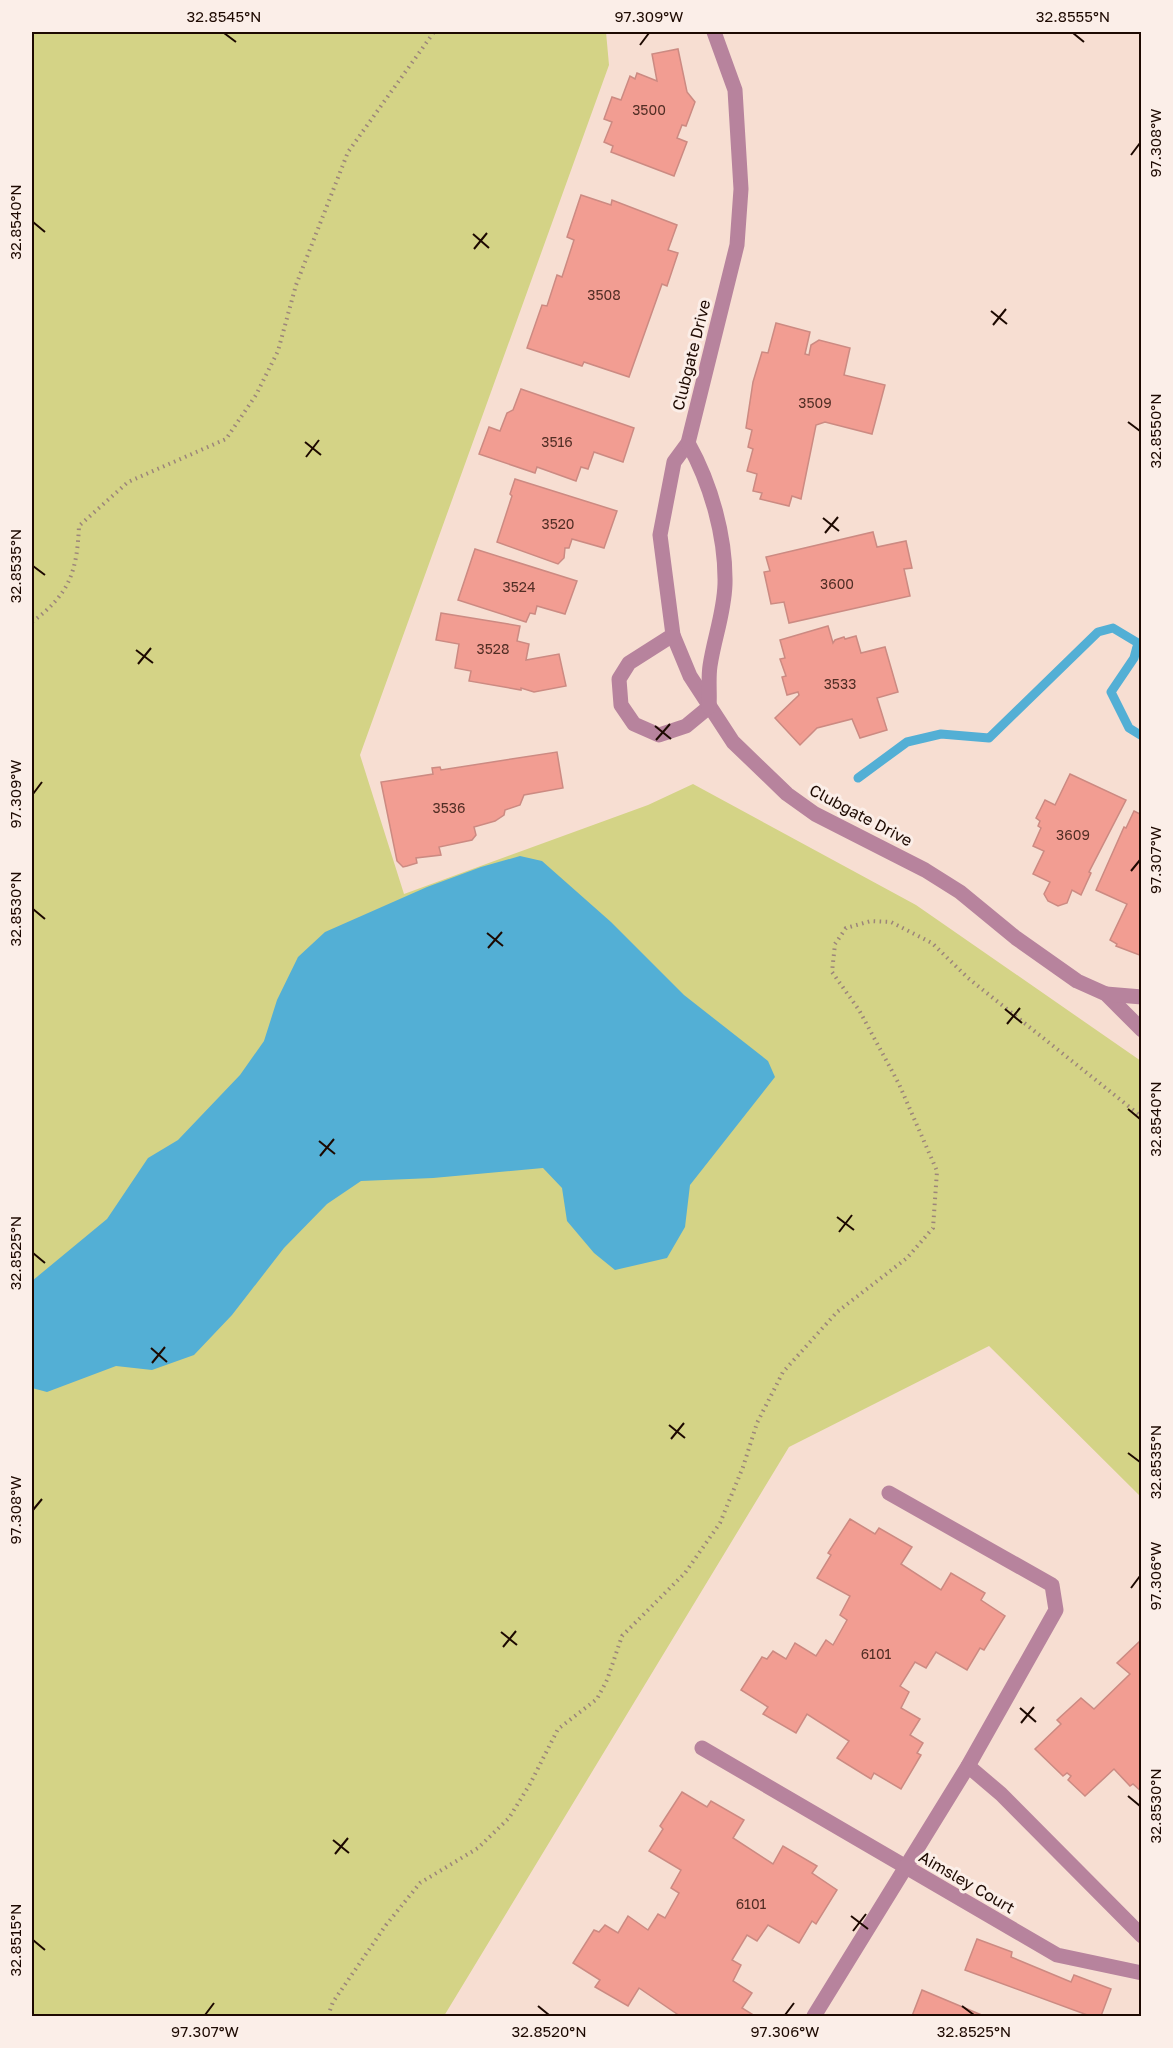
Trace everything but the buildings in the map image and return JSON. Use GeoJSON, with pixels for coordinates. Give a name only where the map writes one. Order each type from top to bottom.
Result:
{"type":"FeatureCollection","features":[{"type":"Feature","properties":{"kind":"street","name":"Clubgate Drive"},"geometry":{"type":"LineString","coordinates":[[714,32],[735,90],[741,189],[737,245],[688,443],[674,462],[660,535],[673,635],[690,676],[732,742],[787,794],[815,814],[934,875],[960,892],[1016,938],[1077,981],[1106,994],[1142,1030]]}},
{"type":"Feature","properties":{"kind":"street"},"geometry":{"type":"LineString","coordinates":[[673,635],[629,663],[619,679],[621,705],[634,724],[659,735],[686,726],[709,707],[710,665],[719,634],[725,585],[724,552],[717,517],[698,460],[688,443]]}},
{"type":"Feature","properties":{"kind":"street"},"geometry":{"type":"LineString","coordinates":[[1106,994],[1142,998]]}},
{"type":"Feature","properties":{"kind":"street"},"geometry":{"type":"LineString","coordinates":[[702,1748],[904,1866],[968,1766],[1056,1610],[1052,1585],[889,1493]]}},
{"type":"Feature","properties":{"kind":"street"},"geometry":{"type":"LineString","coordinates":[[968,1766],[1001,1794],[1142,1936]]}},
{"type":"Feature","properties":{"kind":"street","name":"Aimsley Court"},"geometry":{"type":"LineString","coordinates":[[814,2016],[904,1866],[1057,1955],[1142,1973]]}},
{"type":"Feature","properties":{"kind":"path"},"geometry":{"type":"LineString","coordinates":[[32,622],[63,594],[78,560],[79,526],[128,482],[226,439],[250,404],[278,351],[296,285],[348,152],[434,32]]}},
{"type":"Feature","properties":{"kind":"path"},"geometry":{"type":"LineString","coordinates":[[328,2016],[333,2002],[387,1925],[420,1883],[478,1848],[509,1818],[530,1785],[558,1729],[597,1699],[607,1680],[621,1636],[685,1573],[720,1523],[744,1467],[757,1422],[783,1372],[837,1312],[907,1258],[933,1228],[937,1171],[899,1084],[859,1010],[832,972],[835,944],[846,928],[871,921],[891,922],[932,943],[968,978],[1142,1117]]}},
{"type":"Feature","properties":{"kind":"shaded area"},"geometry":{"type":"Polygon","coordinates":[[[32,32],[606,32],[609,65],[360,755],[404,894],[648,805],[693,784],[916,905],[1141,1061],[1141,1497],[989,1346],[789,1447],[444,2016],[32,2016],[32,32]]]}},
{"type":"Feature","properties":{"kind":"water"},"geometry":{"type":"Polygon","coordinates":[[[520,856],[542,861],[611,922],[684,995],[768,1061],[775,1077],[690,1185],[685,1227],[667,1258],[615,1270],[594,1253],[567,1221],[562,1188],[543,1168],[433,1178],[361,1181],[327,1204],[284,1248],[232,1315],[194,1355],[152,1370],[116,1366],[47,1392],[32,1388],[32,1281],[107,1219],[148,1158],[178,1140],[240,1075],[264,1041],[277,1000],[298,957],[325,932],[427,887],[481,867],[520,856]]]}},
{"type":"Feature","properties":{"kind":"waterway"},"geometry":{"type":"LineString","coordinates":[[858,778],[907,742],[941,734],[989,738],[1098,632],[1113,628],[1138,643],[1134,658],[1111,692],[1129,728],[1142,736]]}}]}
